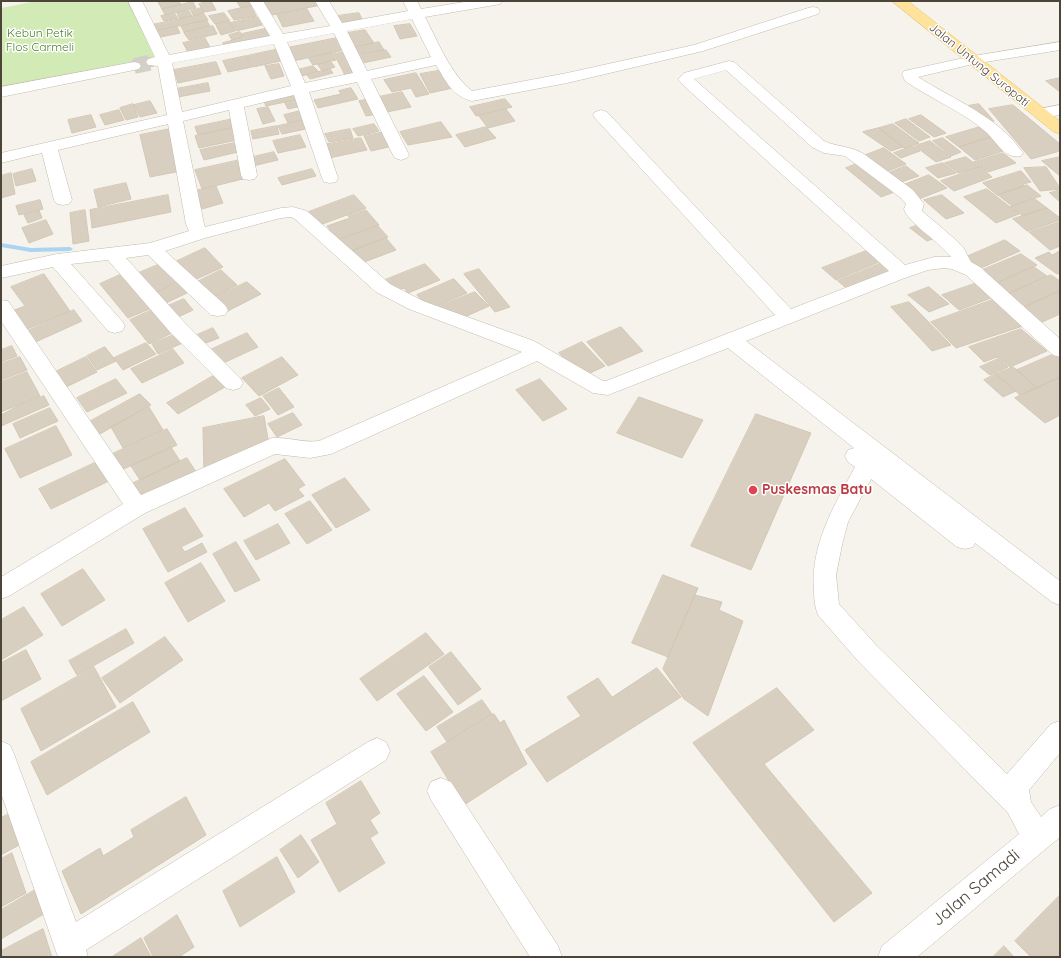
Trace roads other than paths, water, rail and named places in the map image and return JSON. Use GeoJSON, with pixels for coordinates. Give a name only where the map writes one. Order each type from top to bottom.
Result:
{"type":"FeatureCollection","features":[{"type":"Feature","properties":{"kind":"main road","name":"Jalan Untung Suropati"},"geometry":{"type":"LineString","coordinates":[[899,1],[1060,129]]}},
{"type":"Feature","properties":{"kind":"street"},"geometry":{"type":"LineString","coordinates":[[135,1],[158,61],[175,118],[195,224],[199,234]]}},
{"type":"Feature","properties":{"kind":"street"},"geometry":{"type":"LineString","coordinates":[[256,1],[279,39],[300,89],[330,178]]}},
{"type":"Feature","properties":{"kind":"street"},"geometry":{"type":"LineString","coordinates":[[322,1],[338,28],[401,155]]}},
{"type":"Feature","properties":{"kind":"street"},"geometry":{"type":"LineString","coordinates":[[158,61],[338,28],[413,7],[495,1]]}},
{"type":"Feature","properties":{"kind":"street"},"geometry":{"type":"LineString","coordinates":[[413,7],[440,60],[458,88],[467,95],[479,96],[698,48],[813,11],[796,1]]}},
{"type":"Feature","properties":{"kind":"street"},"geometry":{"type":"LineString","coordinates":[[1015,153],[986,124],[962,108],[922,86],[910,78],[909,74],[973,60],[1060,46]]}},
{"type":"Feature","properties":{"kind":"street"},"geometry":{"type":"LineString","coordinates":[[1,158],[362,75],[440,60]]}},
{"type":"Feature","properties":{"kind":"street"},"geometry":{"type":"LineString","coordinates":[[903,272],[686,79],[689,76],[729,65],[818,144],[830,150],[851,153],[907,194],[915,204],[913,208],[914,213],[952,247],[962,259],[963,265]]}},
{"type":"Feature","properties":{"kind":"street"},"geometry":{"type":"LineString","coordinates":[[1,92],[134,66]]}},
{"type":"Feature","properties":{"kind":"street"},"geometry":{"type":"LineString","coordinates":[[236,104],[249,175]]}},
{"type":"Feature","properties":{"kind":"street"},"geometry":{"type":"LineString","coordinates":[[1040,113],[1060,110]]}},
{"type":"Feature","properties":{"kind":"street"},"geometry":{"type":"LineString","coordinates":[[601,115],[788,317]]}},
{"type":"Feature","properties":{"kind":"street"},"geometry":{"type":"LineString","coordinates":[[48,147],[63,200]]}},
{"type":"Feature","properties":{"kind":"street"},"geometry":{"type":"LineString","coordinates":[[1,272],[56,260],[152,249],[199,234],[281,213],[292,212],[301,215],[383,288],[416,305],[510,339],[539,352],[593,386],[600,388],[608,388],[903,272],[941,261],[963,265],[973,271],[1060,350]]}},
{"type":"Feature","properties":{"kind":"street"},"geometry":{"type":"LineString","coordinates":[[152,249],[218,310]]}},
{"type":"Feature","properties":{"kind":"street"},"geometry":{"type":"LineString","coordinates":[[113,254],[177,327],[232,383]]}},
{"type":"Feature","properties":{"kind":"street"},"geometry":{"type":"LineString","coordinates":[[56,260],[114,326]]}},
{"type":"Feature","properties":{"kind":"street"},"geometry":{"type":"LineString","coordinates":[[1,306],[137,507]]}},
{"type":"Feature","properties":{"kind":"street"},"geometry":{"type":"LineString","coordinates":[[731,340],[1060,595]]}},
{"type":"Feature","properties":{"kind":"street"},"geometry":{"type":"LineString","coordinates":[[1,589],[137,507],[272,446],[284,445],[314,450],[323,448],[539,352]]}},
{"type":"Feature","properties":{"kind":"street"},"geometry":{"type":"LineString","coordinates":[[746,370],[867,465],[1060,612]]}},
{"type":"Feature","properties":{"kind":"street"},"geometry":{"type":"LineString","coordinates":[[867,465],[837,522],[830,545],[824,575],[827,608],[867,653],[1017,803]]}},
{"type":"Feature","properties":{"kind":"street"},"geometry":{"type":"LineString","coordinates":[[1038,836],[1017,803],[1014,795],[1015,786],[1060,733]]}},
{"type":"Feature","properties":{"kind":"street"},"geometry":{"type":"LineString","coordinates":[[1,754],[70,951],[377,751]]}},
{"type":"Feature","properties":{"kind":"street"},"geometry":{"type":"LineString","coordinates":[[441,791],[547,957]]}},
{"type":"Feature","properties":{"kind":"street","name":"Jalan Samadi"},"geometry":{"type":"LineString","coordinates":[[893,957],[1060,818]]}},
{"type":"Feature","properties":{"kind":"waterway"},"geometry":{"type":"LineString","coordinates":[[1,245],[31,250],[70,249]]}},
{"type":"Feature","properties":{"kind":"tunnel"},"geometry":{"type":"LineString","coordinates":[[134,66],[153,62]]}},
{"type":"Feature","properties":{"kind":"place","name":"Puskesmas Batu"},"geometry":{"type":"Point","coordinates":[753,490]}},
{"type":"Feature","properties":{"kind":"park label","name":"Kebun Petik Flos Carmeli"},"geometry":{"type":"Point","coordinates":[40,40]}}]}
